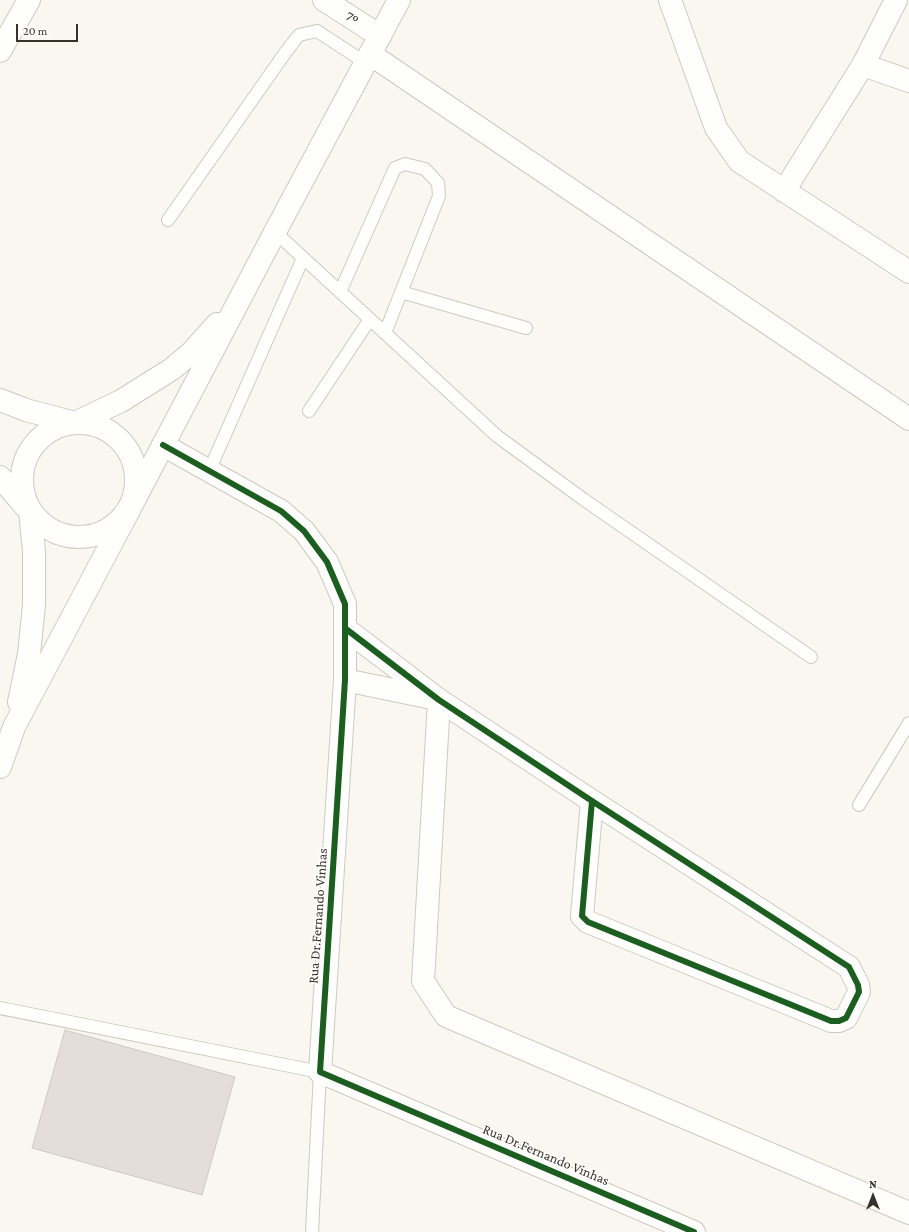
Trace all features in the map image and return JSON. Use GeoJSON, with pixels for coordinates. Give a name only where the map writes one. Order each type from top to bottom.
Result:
{"type":"FeatureCollection","features":[{"type":"Feature","properties":{"kind":"street"},"geometry":{"type":"LineString","coordinates":[[0,51],[29,0]]}},
{"type":"Feature","properties":{"kind":"street","name":"7º"},"geometry":{"type":"LineString","coordinates":[[324,0],[372,51],[909,419]]}},
{"type":"Feature","properties":{"kind":"street"},"geometry":{"type":"LineString","coordinates":[[14,727],[275,232],[400,0]]}},
{"type":"Feature","properties":{"kind":"street"},"geometry":{"type":"LineString","coordinates":[[670,0],[716,128],[739,161],[909,272]]}},
{"type":"Feature","properties":{"kind":"street"},"geometry":{"type":"LineString","coordinates":[[784,191],[863,65],[896,0]]}},
{"type":"Feature","properties":{"kind":"street"},"geometry":{"type":"LineString","coordinates":[[863,65],[909,81]]}},
{"type":"Feature","properties":{"kind":"street"},"geometry":{"type":"LineString","coordinates":[[0,767],[14,727],[29,654],[34,605],[34,550],[30,511],[23,496],[21,479],[24,462],[32,447],[44,435],[58,426],[75,423],[121,401],[172,369],[191,353],[216,326],[258,265]]}},
{"type":"Feature","properties":{"kind":"street"},"geometry":{"type":"LineString","coordinates":[[0,400],[26,410],[75,423],[93,425],[110,432],[123,443],[132,459],[136,476],[135,494],[129,510],[116,525],[99,535],[79,538],[60,535],[43,526],[0,477]]}},
{"type":"Feature","properties":{"kind":"street","name":"Rua Dr.Fernando Vinhas"},"geometry":{"type":"LineString","coordinates":[[163,445],[281,512],[304,531],[327,562],[345,604],[345,680],[320,1072],[694,1232]]}},
{"type":"Feature","properties":{"kind":"street"},"geometry":{"type":"LineString","coordinates":[[346,629],[439,700],[849,967],[858,985],[859,992],[846,1018],[839,1021],[831,1021],[588,922],[582,916],[592,801]]}},
{"type":"Feature","properties":{"kind":"street"},"geometry":{"type":"LineString","coordinates":[[345,680],[439,700]]}},
{"type":"Feature","properties":{"kind":"street"},"geometry":{"type":"LineString","coordinates":[[439,700],[423,981],[446,1016],[909,1213]]}},
{"type":"Feature","properties":{"kind":"lane"},"geometry":{"type":"LineString","coordinates":[[168,220],[299,34],[317,31],[372,51]]}},
{"type":"Feature","properties":{"kind":"lane"},"geometry":{"type":"LineString","coordinates":[[340,292],[394,168],[405,164],[425,169],[438,183],[439,196],[385,334]]}},
{"type":"Feature","properties":{"kind":"lane"},"geometry":{"type":"LineString","coordinates":[[275,232],[497,436],[583,499],[811,657]]}},
{"type":"Feature","properties":{"kind":"lane"},"geometry":{"type":"LineString","coordinates":[[209,471],[304,258]]}},
{"type":"Feature","properties":{"kind":"lane"},"geometry":{"type":"LineString","coordinates":[[401,292],[526,328]]}},
{"type":"Feature","properties":{"kind":"lane"},"geometry":{"type":"LineString","coordinates":[[309,410],[370,319]]}},
{"type":"Feature","properties":{"kind":"lane"},"geometry":{"type":"LineString","coordinates":[[859,804],[909,723]]}},
{"type":"Feature","properties":{"kind":"lane"},"geometry":{"type":"LineString","coordinates":[[0,1008],[320,1072],[312,1232]]}},
{"type":"Feature","properties":{"kind":"building"},"geometry":{"type":"Polygon","coordinates":[[[65,1030],[235,1077],[202,1195],[32,1148],[65,1030]]]}},
{"type":"Feature","properties":{"kind":"cycle path"},"geometry":{"type":"LineString","coordinates":[[163,445],[281,511],[304,531],[327,562],[345,604],[345,680],[320,1072],[694,1232]]}},
{"type":"Feature","properties":{"kind":"cycle path"},"geometry":{"type":"LineString","coordinates":[[346,629],[439,700],[849,967],[858,985],[859,992],[846,1018],[839,1021],[831,1021],[588,922],[582,916],[592,801]]}}]}
